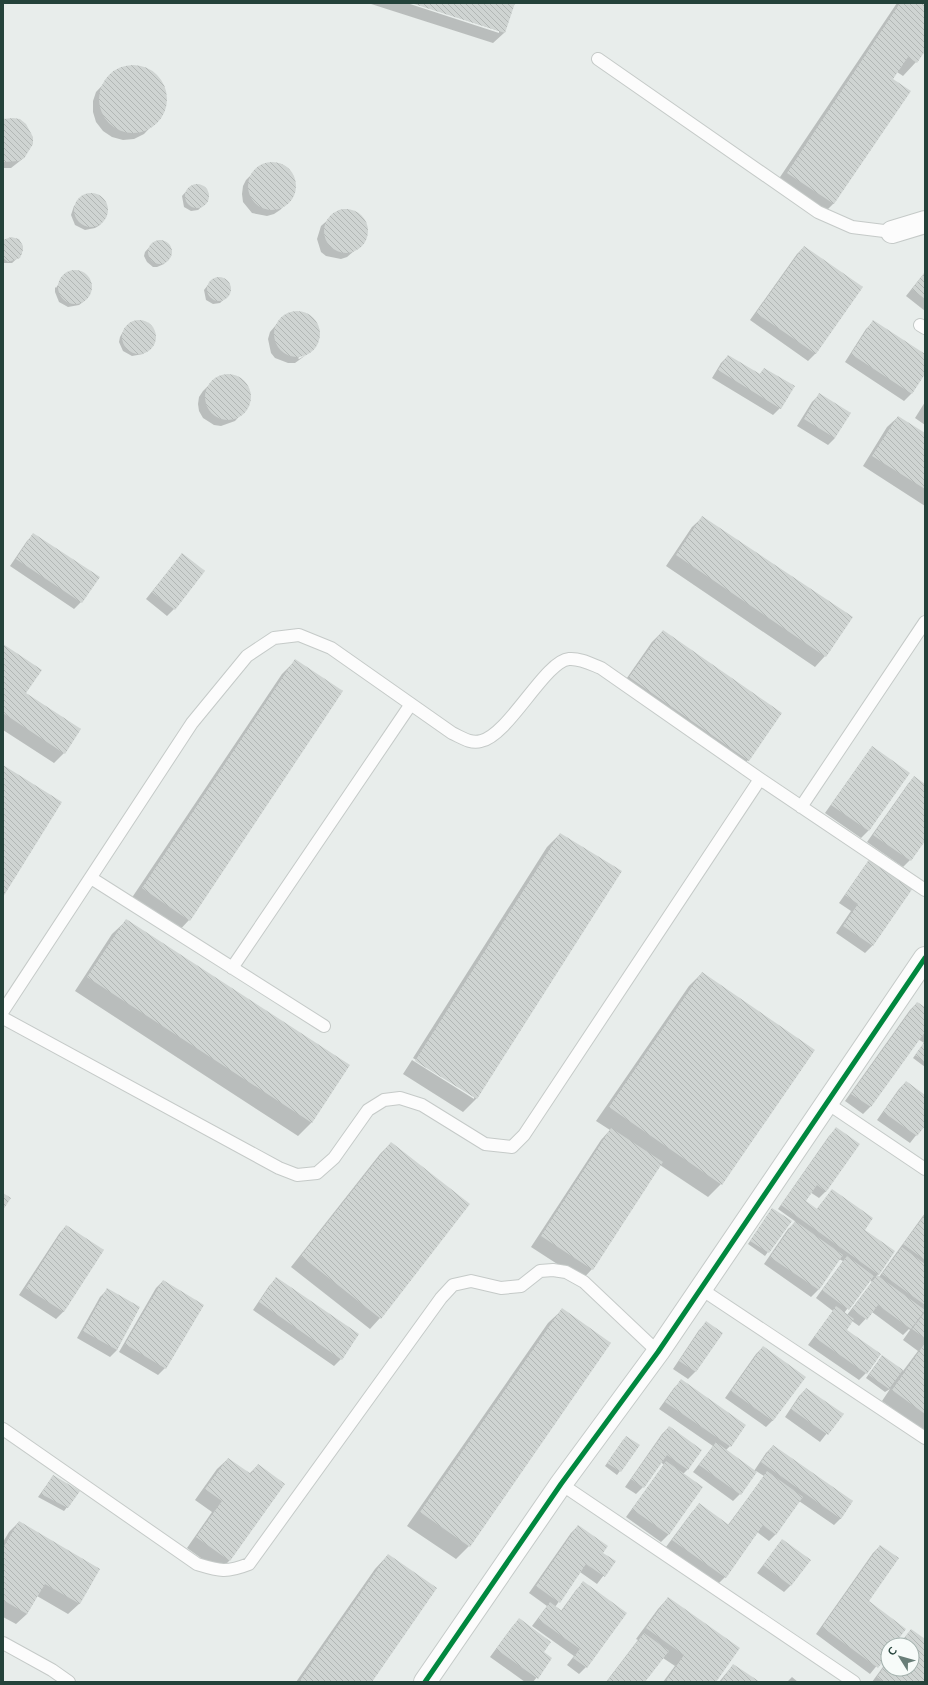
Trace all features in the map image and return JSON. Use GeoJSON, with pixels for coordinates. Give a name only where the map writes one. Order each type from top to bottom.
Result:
{"type":"FeatureCollection","features":[{"type":"Feature","properties":{"kind":"street"},"geometry":{"type":"LineString","coordinates":[[892,232],[925,222]]}},
{"type":"Feature","properties":{"kind":"street"},"geometry":{"type":"LineString","coordinates":[[424,1682],[561,1484],[658,1352],[925,958]]}},
{"type":"Feature","properties":{"kind":"lane"},"geometry":{"type":"LineString","coordinates":[[598,59],[818,212],[852,227],[892,232]]}},
{"type":"Feature","properties":{"kind":"lane"},"geometry":{"type":"LineString","coordinates":[[800,807],[925,622]]}},
{"type":"Feature","properties":{"kind":"lane"},"geometry":{"type":"LineString","coordinates":[[3,1011],[192,723],[247,656],[274,638],[299,635],[331,648],[452,733],[468,741],[481,741],[496,732],[554,667],[567,659],[583,660],[601,668],[800,807],[925,890]]}},
{"type":"Feature","properties":{"kind":"lane"},"geometry":{"type":"LineString","coordinates":[[232,968],[411,704]]}},
{"type":"Feature","properties":{"kind":"lane"},"geometry":{"type":"LineString","coordinates":[[3,1018],[279,1168],[298,1175],[316,1173],[334,1158],[368,1110],[384,1100],[400,1098],[422,1105],[485,1144],[512,1147],[524,1135],[760,779]]}},
{"type":"Feature","properties":{"kind":"lane"},"geometry":{"type":"LineString","coordinates":[[91,878],[324,1026]]}},
{"type":"Feature","properties":{"kind":"lane"},"geometry":{"type":"LineString","coordinates":[[827,1103],[925,1169]]}},
{"type":"Feature","properties":{"kind":"lane"},"geometry":{"type":"LineString","coordinates":[[3,1429],[197,1564],[217,1570],[233,1570],[249,1564],[441,1298],[453,1285],[471,1281],[501,1288],[521,1286],[540,1271],[553,1270],[566,1272],[584,1282],[658,1352]]}},
{"type":"Feature","properties":{"kind":"lane"},"geometry":{"type":"LineString","coordinates":[[701,1289],[925,1438]]}},
{"type":"Feature","properties":{"kind":"lane"},"geometry":{"type":"LineString","coordinates":[[561,1484],[854,1682]]}},
{"type":"Feature","properties":{"kind":"lane"},"geometry":{"type":"LineString","coordinates":[[3,1643],[52,1670],[69,1682]]}},
{"type":"Feature","properties":{"kind":"building"},"geometry":{"type":"Polygon","coordinates":[[[411,3],[515,3],[505,33],[411,3]]]}},
{"type":"Feature","properties":{"kind":"building"},"geometry":{"type":"Polygon","coordinates":[[[900,3],[925,3],[925,51],[917,63],[908,57],[893,79],[911,91],[834,204],[787,173],[900,3]]]}},
{"type":"Feature","properties":{"kind":"building"},"geometry":{"type":"Polygon","coordinates":[[[133,65],[146,68],[157,75],[164,86],[167,99],[164,112],[157,123],[146,130],[133,133],[120,130],[109,123],[102,112],[99,99],[102,86],[109,75],[120,68],[133,65]]]}},
{"type":"Feature","properties":{"kind":"building"},"geometry":{"type":"Polygon","coordinates":[[[3,119],[20,119],[26,124],[33,137],[33,144],[25,157],[19,161],[3,162],[3,119]]]}},
{"type":"Feature","properties":{"kind":"building"},"geometry":{"type":"Polygon","coordinates":[[[272,162],[281,164],[289,169],[294,177],[296,186],[294,195],[289,203],[281,208],[272,210],[263,208],[255,203],[250,195],[248,186],[250,177],[255,169],[263,164],[272,162]]]}},
{"type":"Feature","properties":{"kind":"building"},"geometry":{"type":"Polygon","coordinates":[[[197,184],[206,187],[209,196],[206,205],[197,208],[188,205],[185,196],[188,187],[197,184]]]}},
{"type":"Feature","properties":{"kind":"building"},"geometry":{"type":"Polygon","coordinates":[[[88,193],[94,193],[103,198],[107,204],[107,216],[103,222],[94,227],[88,227],[79,222],[74,213],[74,207],[79,198],[88,193]]]}},
{"type":"Feature","properties":{"kind":"building"},"geometry":{"type":"Polygon","coordinates":[[[342,209],[350,209],[355,210],[362,215],[367,222],[367,240],[362,247],[355,252],[342,253],[334,250],[327,243],[324,235],[324,227],[327,219],[334,212],[342,209]]]}},
{"type":"Feature","properties":{"kind":"building"},"geometry":{"type":"Polygon","coordinates":[[[11,237],[19,239],[23,246],[23,250],[20,258],[8,262],[3,258],[3,240],[11,237]]]}},
{"type":"Feature","properties":{"kind":"building"},"geometry":{"type":"Polygon","coordinates":[[[160,240],[169,243],[172,252],[169,261],[160,264],[151,261],[148,252],[151,243],[160,240]]]}},
{"type":"Feature","properties":{"kind":"building"},"geometry":{"type":"Polygon","coordinates":[[[804,246],[863,287],[816,354],[756,313],[804,246]]]}},
{"type":"Feature","properties":{"kind":"building"},"geometry":{"type":"Polygon","coordinates":[[[75,270],[81,271],[87,275],[91,281],[91,293],[87,299],[81,303],[75,304],[69,303],[63,299],[59,293],[58,287],[59,281],[63,275],[69,271],[75,270]]]}},
{"type":"Feature","properties":{"kind":"building"},"geometry":{"type":"Polygon","coordinates":[[[925,272],[925,299],[912,289],[925,272]]]}},
{"type":"Feature","properties":{"kind":"building"},"geometry":{"type":"Polygon","coordinates":[[[219,277],[228,280],[231,289],[228,298],[219,301],[210,298],[207,289],[210,280],[219,277]]]}},
{"type":"Feature","properties":{"kind":"building"},"geometry":{"type":"Polygon","coordinates":[[[297,311],[310,315],[316,321],[320,334],[316,347],[310,353],[297,357],[284,353],[278,347],[274,334],[278,321],[284,315],[297,311]]]}},
{"type":"Feature","properties":{"kind":"building"},"geometry":{"type":"Polygon","coordinates":[[[139,320],[145,321],[151,325],[155,331],[155,343],[151,349],[145,353],[139,354],[133,353],[127,349],[123,343],[122,337],[123,331],[127,325],[133,321],[139,320]]]}},
{"type":"Feature","properties":{"kind":"building"},"geometry":{"type":"Polygon","coordinates":[[[873,320],[925,354],[925,374],[912,394],[851,354],[873,320]]]}},
{"type":"Feature","properties":{"kind":"building"},"geometry":{"type":"Polygon","coordinates":[[[728,355],[760,374],[764,368],[795,386],[781,409],[718,370],[728,355]]]}},
{"type":"Feature","properties":{"kind":"building"},"geometry":{"type":"Polygon","coordinates":[[[228,374],[241,378],[247,384],[251,397],[247,410],[241,416],[228,420],[215,416],[209,410],[205,397],[209,384],[215,378],[228,374]]]}},
{"type":"Feature","properties":{"kind":"building"},"geometry":{"type":"Polygon","coordinates":[[[819,393],[851,413],[835,438],[804,419],[819,393]]]}},
{"type":"Feature","properties":{"kind":"building"},"geometry":{"type":"Polygon","coordinates":[[[898,416],[925,433],[925,489],[872,456],[898,416]]]}},
{"type":"Feature","properties":{"kind":"building"},"geometry":{"type":"Polygon","coordinates":[[[702,516],[853,617],[826,657],[676,555],[702,516]]]}},
{"type":"Feature","properties":{"kind":"building"},"geometry":{"type":"Polygon","coordinates":[[[33,533],[100,577],[82,603],[16,559],[33,533]]]}},
{"type":"Feature","properties":{"kind":"building"},"geometry":{"type":"Polygon","coordinates":[[[182,553],[205,571],[175,610],[152,592],[182,553]]]}},
{"type":"Feature","properties":{"kind":"building"},"geometry":{"type":"Polygon","coordinates":[[[663,630],[782,713],[749,761],[629,677],[663,630]]]}},
{"type":"Feature","properties":{"kind":"building"},"geometry":{"type":"Polygon","coordinates":[[[3,644],[42,670],[26,693],[81,729],[65,754],[3,713],[3,644]]]}},
{"type":"Feature","properties":{"kind":"building"},"geometry":{"type":"Polygon","coordinates":[[[295,659],[343,691],[190,921],[142,888],[295,659]]]}},
{"type":"Feature","properties":{"kind":"building"},"geometry":{"type":"Polygon","coordinates":[[[872,746],[910,773],[869,831],[831,805],[872,746]]]}},
{"type":"Feature","properties":{"kind":"building"},"geometry":{"type":"Polygon","coordinates":[[[3,765],[62,802],[3,897],[3,765]]]}},
{"type":"Feature","properties":{"kind":"building"},"geometry":{"type":"Polygon","coordinates":[[[914,776],[925,784],[925,841],[911,861],[873,835],[914,776]]]}},
{"type":"Feature","properties":{"kind":"building"},"geometry":{"type":"Polygon","coordinates":[[[560,833],[622,871],[477,1099],[415,1061],[560,833]]]}},
{"type":"Feature","properties":{"kind":"building"},"geometry":{"type":"Polygon","coordinates":[[[870,858],[913,888],[873,946],[843,926],[858,904],[845,895],[870,858]]]}},
{"type":"Feature","properties":{"kind":"building"},"geometry":{"type":"Polygon","coordinates":[[[126,919],[350,1065],[312,1123],[87,977],[126,919]]]}},
{"type":"Feature","properties":{"kind":"building"},"geometry":{"type":"Polygon","coordinates":[[[702,972],[815,1050],[722,1185],[609,1107],[702,972]]]}},
{"type":"Feature","properties":{"kind":"building"},"geometry":{"type":"Polygon","coordinates":[[[917,1002],[925,1007],[925,1032],[871,1107],[851,1094],[917,1002]]]}},
{"type":"Feature","properties":{"kind":"building"},"geometry":{"type":"Polygon","coordinates":[[[925,1041],[925,1062],[915,1055],[925,1041]]]}},
{"type":"Feature","properties":{"kind":"building"},"geometry":{"type":"Polygon","coordinates":[[[906,1081],[925,1095],[925,1126],[917,1136],[883,1112],[906,1081]]]}},
{"type":"Feature","properties":{"kind":"building"},"geometry":{"type":"Polygon","coordinates":[[[836,1127],[860,1144],[826,1192],[817,1185],[806,1201],[817,1209],[832,1189],[873,1218],[865,1230],[895,1251],[879,1275],[781,1205],[836,1127]]]}},
{"type":"Feature","properties":{"kind":"building"},"geometry":{"type":"Polygon","coordinates":[[[611,1128],[663,1162],[593,1270],[541,1236],[611,1128]]]}},
{"type":"Feature","properties":{"kind":"building"},"geometry":{"type":"Polygon","coordinates":[[[391,1142],[470,1204],[381,1319],[301,1256],[391,1142]]]}},
{"type":"Feature","properties":{"kind":"building"},"geometry":{"type":"Polygon","coordinates":[[[3,1193],[11,1198],[3,1210],[3,1193]]]}},
{"type":"Feature","properties":{"kind":"building"},"geometry":{"type":"Polygon","coordinates":[[[772,1208],[792,1221],[769,1253],[750,1241],[772,1208]]]}},
{"type":"Feature","properties":{"kind":"building"},"geometry":{"type":"Polygon","coordinates":[[[925,1215],[925,1260],[903,1244],[925,1215]]]}},
{"type":"Feature","properties":{"kind":"building"},"geometry":{"type":"Polygon","coordinates":[[[795,1221],[843,1255],[819,1290],[770,1257],[795,1221]]]}},
{"type":"Feature","properties":{"kind":"building"},"geometry":{"type":"Polygon","coordinates":[[[66,1225],[104,1250],[64,1312],[26,1288],[66,1225]]]}},
{"type":"Feature","properties":{"kind":"building"},"geometry":{"type":"Polygon","coordinates":[[[902,1247],[925,1264],[925,1305],[882,1274],[902,1247]]]}},
{"type":"Feature","properties":{"kind":"building"},"geometry":{"type":"Polygon","coordinates":[[[847,1256],[874,1276],[849,1310],[822,1290],[847,1256]]]}},
{"type":"Feature","properties":{"kind":"building"},"geometry":{"type":"Polygon","coordinates":[[[877,1275],[925,1310],[911,1329],[878,1305],[867,1320],[852,1309],[877,1275]]]}},
{"type":"Feature","properties":{"kind":"building"},"geometry":{"type":"Polygon","coordinates":[[[276,1277],[359,1334],[342,1360],[259,1302],[276,1277]]]}},
{"type":"Feature","properties":{"kind":"building"},"geometry":{"type":"Polygon","coordinates":[[[163,1280],[204,1305],[166,1369],[125,1344],[163,1280]]]}},
{"type":"Feature","properties":{"kind":"building"},"geometry":{"type":"Polygon","coordinates":[[[107,1288],[140,1307],[117,1350],[83,1331],[107,1288]]]}},
{"type":"Feature","properties":{"kind":"building"},"geometry":{"type":"Polygon","coordinates":[[[836,1306],[854,1319],[847,1330],[881,1354],[867,1374],[814,1337],[836,1306]]]}},
{"type":"Feature","properties":{"kind":"building"},"geometry":{"type":"Polygon","coordinates":[[[562,1308],[611,1343],[470,1547],[420,1512],[562,1308]]]}},
{"type":"Feature","properties":{"kind":"building"},"geometry":{"type":"Polygon","coordinates":[[[925,1312],[925,1338],[912,1329],[925,1312]]]}},
{"type":"Feature","properties":{"kind":"building"},"geometry":{"type":"Polygon","coordinates":[[[706,1321],[723,1333],[696,1372],[679,1361],[706,1321]]]}},
{"type":"Feature","properties":{"kind":"building"},"geometry":{"type":"Polygon","coordinates":[[[925,1343],[925,1414],[892,1390],[925,1343]]]}},
{"type":"Feature","properties":{"kind":"building"},"geometry":{"type":"Polygon","coordinates":[[[763,1346],[806,1377],[773,1421],[731,1391],[763,1346]]]}},
{"type":"Feature","properties":{"kind":"building"},"geometry":{"type":"Polygon","coordinates":[[[882,1355],[903,1370],[889,1389],[869,1375],[882,1355]]]}},
{"type":"Feature","properties":{"kind":"building"},"geometry":{"type":"Polygon","coordinates":[[[681,1379],[746,1425],[731,1447],[665,1402],[681,1379]]]}},
{"type":"Feature","properties":{"kind":"building"},"geometry":{"type":"Polygon","coordinates":[[[806,1388],[844,1414],[828,1435],[791,1409],[806,1388]]]}},
{"type":"Feature","properties":{"kind":"building"},"geometry":{"type":"Polygon","coordinates":[[[669,1426],[702,1450],[688,1470],[667,1455],[644,1488],[631,1479],[669,1426]]]}},
{"type":"Feature","properties":{"kind":"building"},"geometry":{"type":"Polygon","coordinates":[[[626,1436],[640,1445],[621,1472],[607,1463],[626,1436]]]}},
{"type":"Feature","properties":{"kind":"building"},"geometry":{"type":"Polygon","coordinates":[[[716,1442],[757,1472],[741,1495],[699,1465],[716,1442]]]}},
{"type":"Feature","properties":{"kind":"building"},"geometry":{"type":"Polygon","coordinates":[[[773,1445],[853,1501],[841,1519],[761,1462],[773,1445]]]}},
{"type":"Feature","properties":{"kind":"building"},"geometry":{"type":"Polygon","coordinates":[[[228,1458],[251,1474],[258,1464],[285,1484],[230,1561],[196,1537],[222,1501],[205,1489],[228,1458]]]}},
{"type":"Feature","properties":{"kind":"building"},"geometry":{"type":"Polygon","coordinates":[[[666,1461],[703,1487],[669,1535],[632,1509],[666,1461]]]}},
{"type":"Feature","properties":{"kind":"building"},"geometry":{"type":"Polygon","coordinates":[[[767,1471],[803,1497],[776,1535],[763,1525],[726,1578],[672,1540],[699,1503],[729,1525],[767,1471]]]}},
{"type":"Feature","properties":{"kind":"building"},"geometry":{"type":"Polygon","coordinates":[[[53,1475],[80,1491],[68,1508],[41,1494],[53,1475]]]}},
{"type":"Feature","properties":{"kind":"building"},"geometry":{"type":"Polygon","coordinates":[[[19,1521],[100,1569],[80,1604],[45,1584],[27,1614],[3,1600],[3,1548],[19,1521]]]}},
{"type":"Feature","properties":{"kind":"building"},"geometry":{"type":"Polygon","coordinates":[[[578,1525],[608,1546],[603,1553],[616,1561],[605,1577],[586,1564],[560,1603],[536,1586],[578,1525]]]}},
{"type":"Feature","properties":{"kind":"building"},"geometry":{"type":"Polygon","coordinates":[[[782,1539],[811,1560],[791,1586],[763,1565],[782,1539]]]}},
{"type":"Feature","properties":{"kind":"building"},"geometry":{"type":"Polygon","coordinates":[[[880,1545],[899,1558],[869,1601],[906,1629],[900,1637],[880,1637],[880,1665],[878,1668],[822,1627],[880,1545]]]}},
{"type":"Feature","properties":{"kind":"building"},"geometry":{"type":"Polygon","coordinates":[[[388,1554],[437,1588],[372,1682],[299,1682],[388,1554]]]}},
{"type":"Feature","properties":{"kind":"building"},"geometry":{"type":"Polygon","coordinates":[[[583,1581],[627,1613],[587,1668],[573,1658],[580,1649],[538,1619],[550,1602],[562,1611],[583,1581]]]}},
{"type":"Feature","properties":{"kind":"building"},"geometry":{"type":"Polygon","coordinates":[[[668,1597],[740,1648],[716,1682],[665,1682],[684,1655],[646,1628],[668,1597]]]}},
{"type":"Feature","properties":{"kind":"building"},"geometry":{"type":"Polygon","coordinates":[[[519,1618],[551,1642],[544,1652],[552,1658],[538,1679],[496,1649],[519,1618]]]}},
{"type":"Feature","properties":{"kind":"building"},"geometry":{"type":"Polygon","coordinates":[[[911,1629],[925,1639],[925,1680],[923,1682],[884,1682],[877,1677],[880,1673],[880,1677],[920,1677],[920,1637],[905,1637],[911,1629]]]}},
{"type":"Feature","properties":{"kind":"building"},"geometry":{"type":"Polygon","coordinates":[[[644,1633],[669,1651],[645,1682],[610,1682],[608,1680],[644,1633]]]}},
{"type":"Feature","properties":{"kind":"building"},"geometry":{"type":"Polygon","coordinates":[[[733,1664],[760,1682],[721,1682],[733,1664]]]}},
{"type":"Feature","properties":{"kind":"cycle path"},"geometry":{"type":"LineString","coordinates":[[425,1682],[561,1484],[658,1352],[925,958]]}}]}
